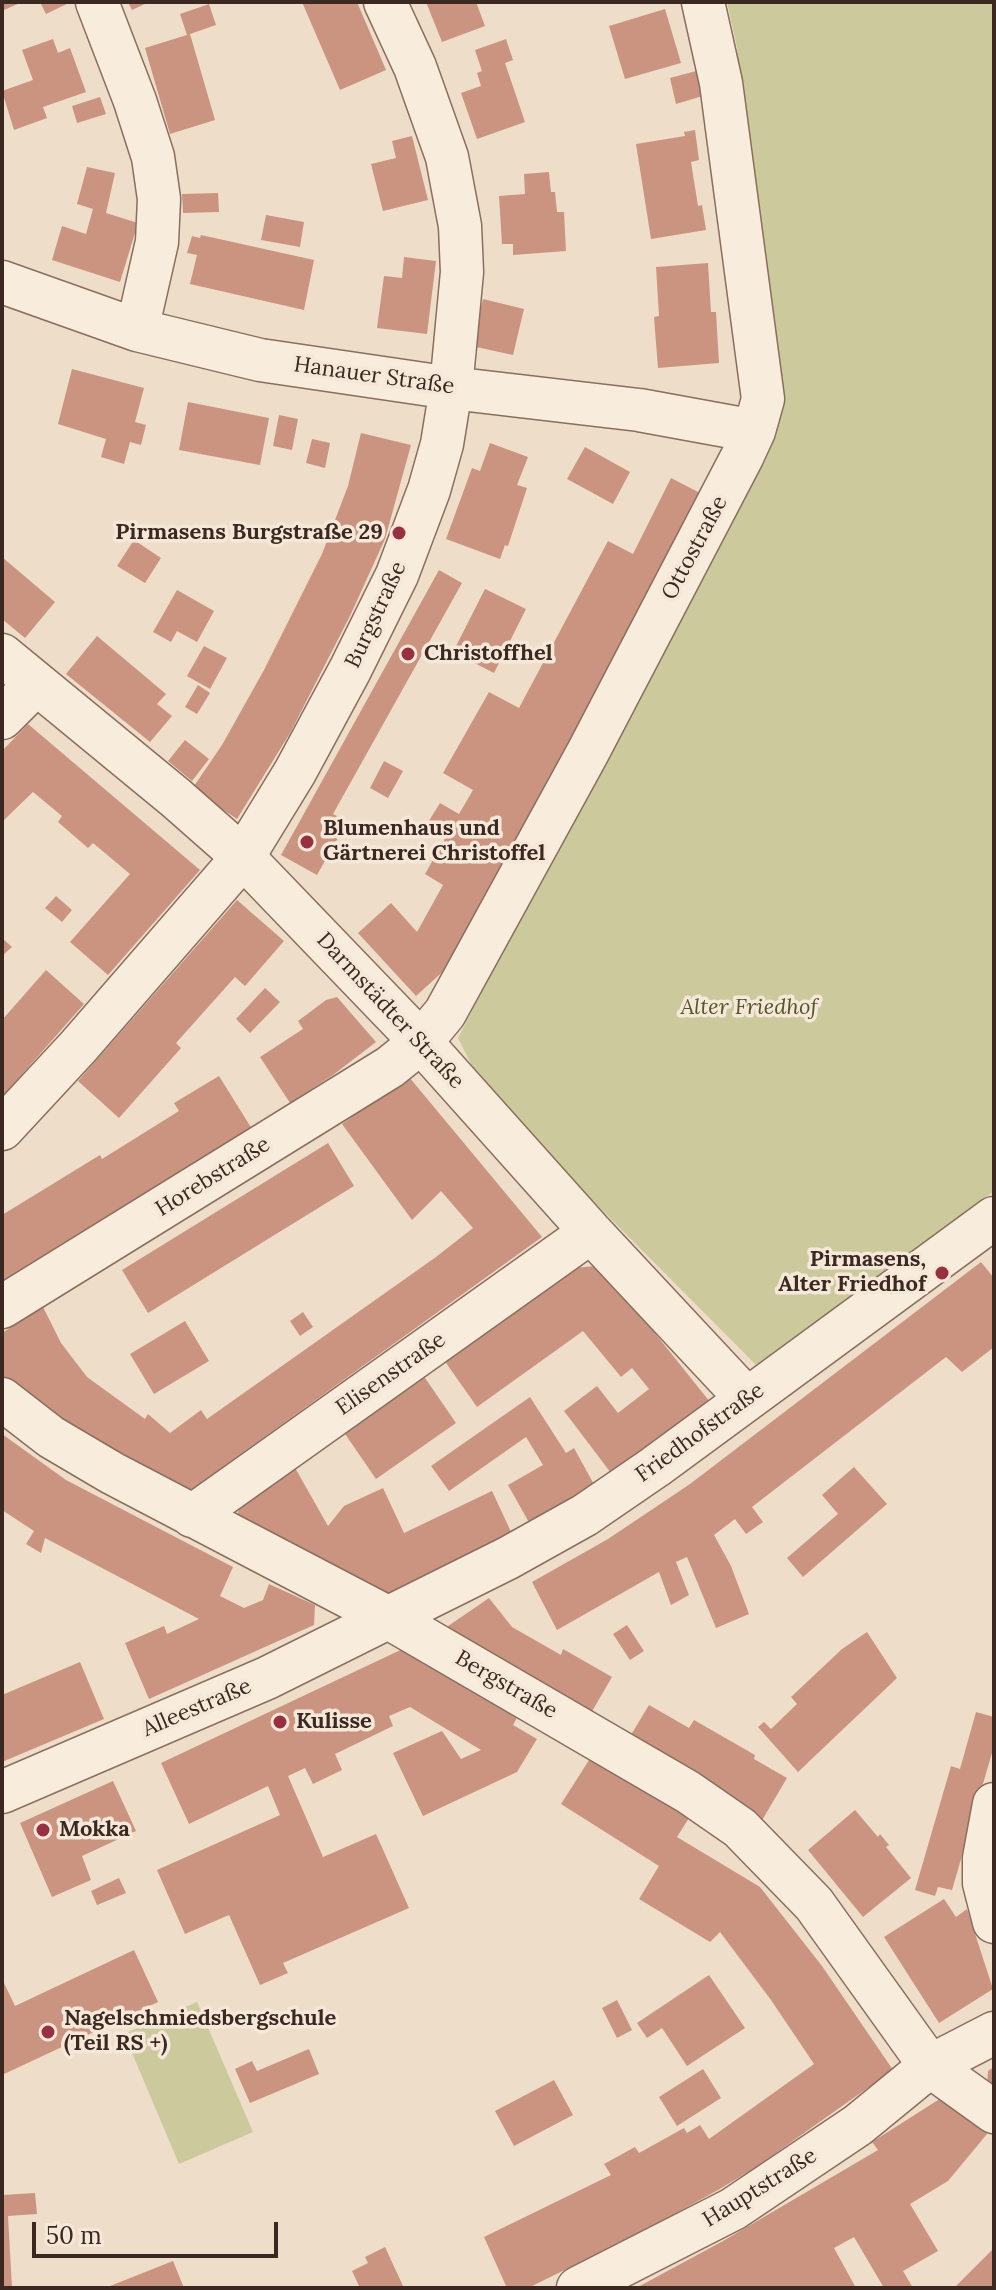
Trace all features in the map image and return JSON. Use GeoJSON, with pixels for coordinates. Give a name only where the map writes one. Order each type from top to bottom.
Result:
{"type":"FeatureCollection","features":[{"type":"Feature","properties":{"kind":"street"},"geometry":{"type":"LineString","coordinates":[[97,2],[153,157],[159,199],[157,242],[137,330]]}},
{"type":"Feature","properties":{"kind":"street","name":"Burgstraße"},"geometry":{"type":"LineString","coordinates":[[2,1129],[78,1047],[243,857],[295,772],[350,670],[397,575],[429,490],[442,444],[451,388],[462,272],[460,226],[447,157],[415,67],[385,2]]}},
{"type":"Feature","properties":{"kind":"street","name":"Ottostraße"},"geometry":{"type":"LineString","coordinates":[[421,1042],[445,1013],[588,752],[754,431],[763,399],[721,83],[703,2]]}},
{"type":"Feature","properties":{"kind":"street","name":"Hanauer Straße"},"geometry":{"type":"LineString","coordinates":[[2,282],[137,330],[260,360],[451,388],[639,410],[754,431]]}},
{"type":"Feature","properties":{"kind":"street","name":"Darmstädter Straße"},"geometry":{"type":"LineString","coordinates":[[2,655],[243,857],[421,1042],[591,1232],[747,1399]]}},
{"type":"Feature","properties":{"kind":"street"},"geometry":{"type":"LineString","coordinates":[[2,718],[36,684]]}},
{"type":"Feature","properties":{"kind":"street","name":"Horebstraße"},"geometry":{"type":"LineString","coordinates":[[2,1307],[390,1067],[421,1042]]}},
{"type":"Feature","properties":{"kind":"street","name":"Friedhofstraße"},"geometry":{"type":"LineString","coordinates":[[389,1618],[585,1515],[994,1218]]}},
{"type":"Feature","properties":{"kind":"street","name":"Elisenstraße"},"geometry":{"type":"LineString","coordinates":[[192,1516],[591,1232]]}},
{"type":"Feature","properties":{"kind":"street","name":"Bergstraße"},"geometry":{"type":"LineString","coordinates":[[2,1399],[51,1437],[192,1516],[389,1618],[674,1784],[740,1828],[814,1904],[930,2066],[994,2112]]}},
{"type":"Feature","properties":{"kind":"street","name":"Alleestraße"},"geometry":{"type":"LineString","coordinates":[[2,1792],[267,1678],[389,1618]]}},
{"type":"Feature","properties":{"kind":"street"},"geometry":{"type":"LineString","coordinates":[[994,1804],[984,1858],[984,1883],[994,1922]]}},
{"type":"Feature","properties":{"kind":"street","name":"Hauptstraße"},"geometry":{"type":"LineString","coordinates":[[578,2288],[733,2209],[858,2125],[930,2066],[994,2033]]}},
{"type":"Feature","properties":{"kind":"green space","name":"Alter Friedhof"},"geometry":{"type":"Polygon","coordinates":[[[727,2],[994,2],[994,1191],[761,1370],[595,1203],[477,1076],[458,1038],[743,484],[768,399],[737,48],[727,2]]]}},
{"type":"Feature","properties":{"kind":"green space"},"geometry":{"type":"Polygon","coordinates":[[[197,2002],[253,2132],[179,2164],[124,2034],[197,2002]]]}},
{"type":"Feature","properties":{"kind":"building"},"geometry":{"type":"Polygon","coordinates":[[[2,2],[22,2],[2,11],[2,2]]]}},
{"type":"Feature","properties":{"kind":"building"},"geometry":{"type":"Polygon","coordinates":[[[40,2],[71,2],[46,14],[40,2]]]}},
{"type":"Feature","properties":{"kind":"building"},"geometry":{"type":"Polygon","coordinates":[[[128,2],[149,2],[132,10],[128,2]]]}},
{"type":"Feature","properties":{"kind":"building"},"geometry":{"type":"Polygon","coordinates":[[[302,2],[357,2],[386,70],[340,90],[302,2]]]}},
{"type":"Feature","properties":{"kind":"building"},"geometry":{"type":"Polygon","coordinates":[[[426,2],[476,2],[485,26],[442,42],[426,2]]]}},
{"type":"Feature","properties":{"kind":"building"},"geometry":{"type":"Polygon","coordinates":[[[209,4],[216,25],[187,35],[180,14],[209,4]]]}},
{"type":"Feature","properties":{"kind":"building"},"geometry":{"type":"Polygon","coordinates":[[[665,9],[681,63],[625,79],[609,26],[665,9]]]}},
{"type":"Feature","properties":{"kind":"building"},"geometry":{"type":"Polygon","coordinates":[[[190,34],[215,120],[170,134],[145,48],[190,34]]]}},
{"type":"Feature","properties":{"kind":"building"},"geometry":{"type":"Polygon","coordinates":[[[53,39],[58,53],[70,48],[86,92],[43,107],[47,118],[14,130],[2,91],[33,80],[22,50],[53,39]]]}},
{"type":"Feature","properties":{"kind":"building"},"geometry":{"type":"Polygon","coordinates":[[[506,39],[513,60],[505,63],[525,122],[477,139],[461,93],[481,86],[477,73],[482,71],[475,50],[506,39]]]}},
{"type":"Feature","properties":{"kind":"building"},"geometry":{"type":"Polygon","coordinates":[[[700,70],[706,95],[676,104],[670,78],[700,70]]]}},
{"type":"Feature","properties":{"kind":"building"},"geometry":{"type":"Polygon","coordinates":[[[100,97],[106,114],[77,123],[72,106],[100,97]]]}},
{"type":"Feature","properties":{"kind":"building"},"geometry":{"type":"Polygon","coordinates":[[[695,130],[699,160],[691,162],[698,206],[702,205],[706,230],[651,239],[636,144],[685,136],[684,132],[695,130]]]}},
{"type":"Feature","properties":{"kind":"building"},"geometry":{"type":"Polygon","coordinates":[[[412,136],[428,200],[383,211],[371,164],[396,158],[392,141],[412,136]]]}},
{"type":"Feature","properties":{"kind":"building"},"geometry":{"type":"Polygon","coordinates":[[[87,167],[115,173],[106,213],[138,223],[120,282],[52,260],[62,226],[86,234],[93,209],[77,204],[87,167]]]}},
{"type":"Feature","properties":{"kind":"building"},"geometry":{"type":"Polygon","coordinates":[[[549,172],[557,212],[564,212],[566,251],[513,255],[513,244],[502,244],[499,196],[525,194],[524,174],[549,172]]]}},
{"type":"Feature","properties":{"kind":"building"},"geometry":{"type":"Polygon","coordinates":[[[218,193],[219,212],[183,213],[182,194],[218,193]]]}},
{"type":"Feature","properties":{"kind":"building"},"geometry":{"type":"Polygon","coordinates":[[[266,215],[304,222],[300,247],[261,240],[266,215]]]}},
{"type":"Feature","properties":{"kind":"building"},"geometry":{"type":"Polygon","coordinates":[[[201,235],[314,260],[304,310],[190,284],[197,255],[187,253],[192,236],[200,238],[201,235]]]}},
{"type":"Feature","properties":{"kind":"building"},"geometry":{"type":"Polygon","coordinates":[[[404,257],[436,261],[427,334],[377,328],[384,276],[402,278],[404,257]]]}},
{"type":"Feature","properties":{"kind":"building"},"geometry":{"type":"Polygon","coordinates":[[[708,263],[711,312],[716,312],[719,363],[658,368],[654,317],[659,316],[656,267],[708,263]]]}},
{"type":"Feature","properties":{"kind":"building"},"geometry":{"type":"Polygon","coordinates":[[[483,299],[524,309],[513,355],[472,346],[483,299]]]}},
{"type":"Feature","properties":{"kind":"building"},"geometry":{"type":"Polygon","coordinates":[[[72,369],[144,388],[135,422],[146,425],[141,445],[130,442],[124,464],[101,457],[106,439],[58,424],[72,369]]]}},
{"type":"Feature","properties":{"kind":"building"},"geometry":{"type":"Polygon","coordinates":[[[188,402],[269,418],[260,465],[179,450],[188,402]]]}},
{"type":"Feature","properties":{"kind":"building"},"geometry":{"type":"Polygon","coordinates":[[[279,415],[298,419],[292,450],[273,446],[279,415]]]}},
{"type":"Feature","properties":{"kind":"building"},"geometry":{"type":"Polygon","coordinates":[[[361,433],[411,445],[385,539],[350,616],[290,733],[237,819],[192,789],[222,745],[264,670],[322,554],[348,486],[361,433]]]}},
{"type":"Feature","properties":{"kind":"building"},"geometry":{"type":"Polygon","coordinates":[[[312,439],[330,443],[325,468],[306,463],[312,439]]]}},
{"type":"Feature","properties":{"kind":"building"},"geometry":{"type":"Polygon","coordinates":[[[490,443],[528,457],[517,485],[527,488],[508,546],[505,545],[500,559],[446,539],[472,468],[480,471],[490,443]]]}},
{"type":"Feature","properties":{"kind":"building"},"geometry":{"type":"Polygon","coordinates":[[[585,447],[630,472],[613,504],[567,479],[585,447]]]}},
{"type":"Feature","properties":{"kind":"building"},"geometry":{"type":"Polygon","coordinates":[[[671,478],[702,494],[594,708],[448,967],[416,996],[358,933],[391,903],[417,932],[443,885],[425,874],[447,835],[427,824],[440,803],[459,814],[473,790],[443,773],[489,692],[519,708],[608,541],[633,554],[671,478]]]}},
{"type":"Feature","properties":{"kind":"building"},"geometry":{"type":"Polygon","coordinates":[[[134,540],[161,558],[145,583],[117,566],[134,540]]]}},
{"type":"Feature","properties":{"kind":"building"},"geometry":{"type":"Polygon","coordinates":[[[2,557],[55,602],[25,638],[2,619],[2,557]]]}},
{"type":"Feature","properties":{"kind":"building"},"geometry":{"type":"Polygon","coordinates":[[[439,570],[462,583],[333,814],[347,822],[317,875],[281,855],[439,570]]]}},
{"type":"Feature","properties":{"kind":"building","name":"Christoffhel"},"geometry":{"type":"Polygon","coordinates":[[[485,589],[526,609],[494,673],[453,652],[485,589]]]}},
{"type":"Feature","properties":{"kind":"building"},"geometry":{"type":"Polygon","coordinates":[[[177,590],[214,611],[197,642],[177,631],[171,642],[153,632],[177,590]]]}},
{"type":"Feature","properties":{"kind":"building"},"geometry":{"type":"Polygon","coordinates":[[[97,636],[166,694],[157,704],[172,716],[150,742],[66,674],[97,636]]]}},
{"type":"Feature","properties":{"kind":"building"},"geometry":{"type":"Polygon","coordinates":[[[204,646],[227,658],[210,689],[187,676],[204,646]]]}},
{"type":"Feature","properties":{"kind":"building"},"geometry":{"type":"Polygon","coordinates":[[[198,685],[210,693],[197,714],[185,707],[198,685]]]}},
{"type":"Feature","properties":{"kind":"building"},"geometry":{"type":"Polygon","coordinates":[[[28,724],[200,870],[108,975],[70,942],[130,874],[93,843],[88,848],[58,822],[62,816],[33,792],[2,822],[2,751],[28,724]]]}},
{"type":"Feature","properties":{"kind":"building"},"geometry":{"type":"Polygon","coordinates":[[[185,740],[209,759],[192,781],[168,761],[185,740]]]}},
{"type":"Feature","properties":{"kind":"building"},"geometry":{"type":"Polygon","coordinates":[[[384,761],[403,771],[388,798],[370,788],[384,761]]]}},
{"type":"Feature","properties":{"kind":"building"},"geometry":{"type":"Polygon","coordinates":[[[56,896],[72,910],[62,922],[45,908],[56,896]]]}},
{"type":"Feature","properties":{"kind":"building"},"geometry":{"type":"Polygon","coordinates":[[[237,900],[284,941],[245,986],[235,977],[176,1043],[181,1048],[119,1118],[78,1081],[237,900]]]}},
{"type":"Feature","properties":{"kind":"building"},"geometry":{"type":"Polygon","coordinates":[[[2,938],[12,947],[2,956],[2,938]]]}},
{"type":"Feature","properties":{"kind":"building"},"geometry":{"type":"Polygon","coordinates":[[[46,970],[84,1004],[2,1097],[2,1020],[46,970]]]}},
{"type":"Feature","properties":{"kind":"building"},"geometry":{"type":"Polygon","coordinates":[[[265,988],[280,1002],[250,1033],[236,1019],[265,988]]]}},
{"type":"Feature","properties":{"kind":"building"},"geometry":{"type":"Polygon","coordinates":[[[337,997],[376,1042],[290,1103],[260,1057],[303,1029],[298,1021],[326,1000],[337,997]]]}},
{"type":"Feature","properties":{"kind":"building"},"geometry":{"type":"Polygon","coordinates":[[[219,1076],[252,1129],[2,1284],[2,1215],[179,1111],[174,1103],[219,1076]]]}},
{"type":"Feature","properties":{"kind":"building"},"geometry":{"type":"Polygon","coordinates":[[[409,1077],[542,1237],[188,1492],[115,1461],[2,1376],[2,1333],[43,1307],[61,1343],[87,1377],[145,1419],[148,1414],[170,1433],[201,1410],[207,1419],[436,1257],[473,1228],[441,1191],[412,1220],[342,1124],[409,1077]]]}},
{"type":"Feature","properties":{"kind":"building"},"geometry":{"type":"Polygon","coordinates":[[[328,1143],[354,1186],[148,1313],[122,1270],[328,1143]]]}},
{"type":"Feature","properties":{"kind":"building"},"geometry":{"type":"Polygon","coordinates":[[[981,1262],[994,1278],[994,1347],[962,1372],[946,1357],[752,1507],[763,1522],[746,1534],[735,1519],[714,1535],[731,1566],[749,1614],[716,1628],[687,1557],[676,1562],[689,1595],[671,1605],[659,1572],[557,1630],[532,1582],[608,1539],[690,1484],[981,1262]]]}},
{"type":"Feature","properties":{"kind":"building"},"geometry":{"type":"Polygon","coordinates":[[[595,1266],[634,1307],[710,1402],[614,1477],[564,1411],[597,1386],[618,1413],[649,1389],[632,1368],[621,1377],[583,1331],[477,1407],[444,1360],[574,1268],[595,1266]]]}},
{"type":"Feature","properties":{"kind":"building"},"geometry":{"type":"Polygon","coordinates":[[[303,1312],[313,1327],[300,1336],[290,1321],[303,1312]]]}},
{"type":"Feature","properties":{"kind":"building"},"geometry":{"type":"Polygon","coordinates":[[[185,1321],[209,1361],[154,1394],[130,1354],[185,1321]]]}},
{"type":"Feature","properties":{"kind":"building"},"geometry":{"type":"Polygon","coordinates":[[[423,1375],[456,1423],[376,1479],[343,1431],[423,1375]]]}},
{"type":"Feature","properties":{"kind":"building"},"geometry":{"type":"Polygon","coordinates":[[[530,1397],[566,1453],[574,1448],[596,1488],[531,1526],[508,1485],[543,1465],[526,1437],[449,1491],[431,1466],[530,1397]]]}},
{"type":"Feature","properties":{"kind":"building"},"geometry":{"type":"Polygon","coordinates":[[[2,1434],[66,1480],[233,1567],[220,1596],[244,1608],[263,1600],[269,1584],[315,1605],[314,1625],[149,1699],[125,1643],[164,1626],[167,1634],[199,1619],[45,1538],[41,1553],[26,1544],[34,1531],[2,1510],[2,1434]]]}},
{"type":"Feature","properties":{"kind":"building"},"geometry":{"type":"Polygon","coordinates":[[[294,1466],[328,1526],[344,1506],[383,1488],[404,1533],[492,1491],[512,1534],[386,1594],[234,1524],[240,1506],[294,1466]]]}},
{"type":"Feature","properties":{"kind":"building"},"geometry":{"type":"Polygon","coordinates":[[[854,1467],[887,1504],[803,1577],[787,1558],[838,1514],[822,1495],[854,1467]]]}},
{"type":"Feature","properties":{"kind":"building"},"geometry":{"type":"Polygon","coordinates":[[[489,1598],[512,1627],[561,1655],[563,1649],[612,1677],[587,1720],[438,1633],[489,1598]]]}},
{"type":"Feature","properties":{"kind":"building"},"geometry":{"type":"Polygon","coordinates":[[[627,1625],[644,1651],[630,1660],[613,1634],[627,1625]]]}},
{"type":"Feature","properties":{"kind":"building"},"geometry":{"type":"Polygon","coordinates":[[[867,1632],[897,1678],[798,1772],[758,1727],[764,1722],[771,1729],[797,1704],[791,1697],[842,1649],[867,1632]]]}},
{"type":"Feature","properties":{"kind":"building"},"geometry":{"type":"Polygon","coordinates":[[[409,1646],[520,1712],[513,1725],[537,1739],[517,1772],[423,1816],[393,1753],[442,1731],[461,1759],[481,1750],[410,1707],[389,1716],[393,1726],[335,1754],[342,1770],[313,1784],[305,1768],[288,1776],[323,1857],[376,1834],[409,1908],[283,1963],[288,1973],[260,1985],[229,1915],[185,1934],[157,1870],[280,1815],[268,1786],[189,1824],[161,1763],[409,1646]]]}},
{"type":"Feature","properties":{"kind":"building"},"geometry":{"type":"Polygon","coordinates":[[[80,1662],[104,1719],[2,1762],[2,1695],[80,1662]]]}},
{"type":"Feature","properties":{"kind":"building"},"geometry":{"type":"Polygon","coordinates":[[[649,1705],[689,1728],[694,1720],[755,1755],[754,1759],[787,1778],[761,1822],[626,1743],[649,1705]]]}},
{"type":"Feature","properties":{"kind":"building"},"geometry":{"type":"Polygon","coordinates":[[[976,1712],[994,1717],[994,1746],[952,1890],[938,1887],[935,1896],[915,1890],[951,1766],[960,1769],[976,1712]]]}},
{"type":"Feature","properties":{"kind":"building"},"geometry":{"type":"Polygon","coordinates":[[[591,1757],[689,1818],[677,1837],[760,1887],[822,1966],[893,2070],[756,2167],[718,2190],[642,2232],[528,2288],[507,2288],[484,2237],[611,2175],[604,2164],[635,2147],[639,2153],[684,2128],[687,2133],[700,2125],[709,2139],[814,2064],[720,1932],[710,1942],[639,1899],[659,1866],[561,1804],[591,1757]]]}},
{"type":"Feature","properties":{"kind":"building"},"geometry":{"type":"Polygon","coordinates":[[[113,1781],[136,1831],[82,1856],[91,1880],[52,1897],[20,1823],[113,1781]]]}},
{"type":"Feature","properties":{"kind":"building"},"geometry":{"type":"Polygon","coordinates":[[[855,1810],[878,1837],[880,1834],[889,1845],[886,1847],[911,1878],[863,1917],[808,1850],[855,1810]]]}},
{"type":"Feature","properties":{"kind":"building"},"geometry":{"type":"Polygon","coordinates":[[[119,1878],[126,1893],[97,1905],[91,1891],[119,1878]]]}},
{"type":"Feature","properties":{"kind":"building"},"geometry":{"type":"Polygon","coordinates":[[[944,1899],[956,1917],[967,1909],[993,1989],[939,2023],[884,1937],[944,1899]]]}},
{"type":"Feature","properties":{"kind":"building","name":"Nagelschmiedsbergschule (Teil RS +)"},"geometry":{"type":"Polygon","coordinates":[[[134,1950],[158,2002],[2,2075],[4,1983],[15,2006],[134,1950]]]}},
{"type":"Feature","properties":{"kind":"building"},"geometry":{"type":"Polygon","coordinates":[[[709,1975],[745,2028],[687,2066],[662,2028],[647,2038],[637,2023],[709,1975]]]}},
{"type":"Feature","properties":{"kind":"building"},"geometry":{"type":"Polygon","coordinates":[[[617,2000],[632,2030],[617,2038],[602,2008],[617,2000]]]}},
{"type":"Feature","properties":{"kind":"building"},"geometry":{"type":"Polygon","coordinates":[[[309,2049],[319,2074],[250,2103],[235,2069],[252,2061],[257,2071],[309,2049]]]}},
{"type":"Feature","properties":{"kind":"building"},"geometry":{"type":"Polygon","coordinates":[[[994,2067],[994,2092],[987,2086],[988,2071],[994,2067]]]}},
{"type":"Feature","properties":{"kind":"building"},"geometry":{"type":"Polygon","coordinates":[[[703,2069],[721,2098],[677,2126],[659,2097],[703,2069]]]}},
{"type":"Feature","properties":{"kind":"building"},"geometry":{"type":"Polygon","coordinates":[[[554,2080],[573,2115],[514,2146],[495,2111],[554,2080]]]}},
{"type":"Feature","properties":{"kind":"building"},"geometry":{"type":"Polygon","coordinates":[[[949,2093],[992,2128],[948,2181],[910,2204],[938,2251],[903,2271],[913,2288],[884,2288],[854,2237],[834,2248],[856,2288],[636,2288],[878,2150],[872,2142],[949,2093]]]}},
{"type":"Feature","properties":{"kind":"building"},"geometry":{"type":"Polygon","coordinates":[[[35,2193],[37,2214],[8,2216],[12,2288],[2,2288],[2,2195],[35,2193]]]}},
{"type":"Feature","properties":{"kind":"building"},"geometry":{"type":"Polygon","coordinates":[[[385,2247],[404,2288],[360,2288],[352,2271],[368,2263],[365,2257],[385,2247]]]}},
{"type":"Feature","properties":{"kind":"building"},"geometry":{"type":"Polygon","coordinates":[[[994,2248],[994,2288],[954,2288],[994,2248]]]}},
{"type":"Feature","properties":{"kind":"building"},"geometry":{"type":"Polygon","coordinates":[[[173,2261],[184,2288],[105,2288],[173,2261]]]}},
{"type":"Feature","properties":{"kind":"place","name":"Pirmasens Burgstraße 29"},"geometry":{"type":"Point","coordinates":[399,533]}},
{"type":"Feature","properties":{"kind":"place","name":"Christoffhel"},"geometry":{"type":"Point","coordinates":[408,654]}},
{"type":"Feature","properties":{"kind":"place","name":"Blumenhaus und Gärtnerei Christoffel"},"geometry":{"type":"Point","coordinates":[307,842]}},
{"type":"Feature","properties":{"kind":"place","name":"Pirmasens, Alter Friedhof"},"geometry":{"type":"Point","coordinates":[942,1273]}},
{"type":"Feature","properties":{"kind":"place","name":"Kulisse"},"geometry":{"type":"Point","coordinates":[280,1722]}},
{"type":"Feature","properties":{"kind":"place","name":"Mokka"},"geometry":{"type":"Point","coordinates":[43,1830]}},
{"type":"Feature","properties":{"kind":"place","name":"Nagelschmiedsbergschule (Teil RS +)"},"geometry":{"type":"Point","coordinates":[48,2032]}}]}
